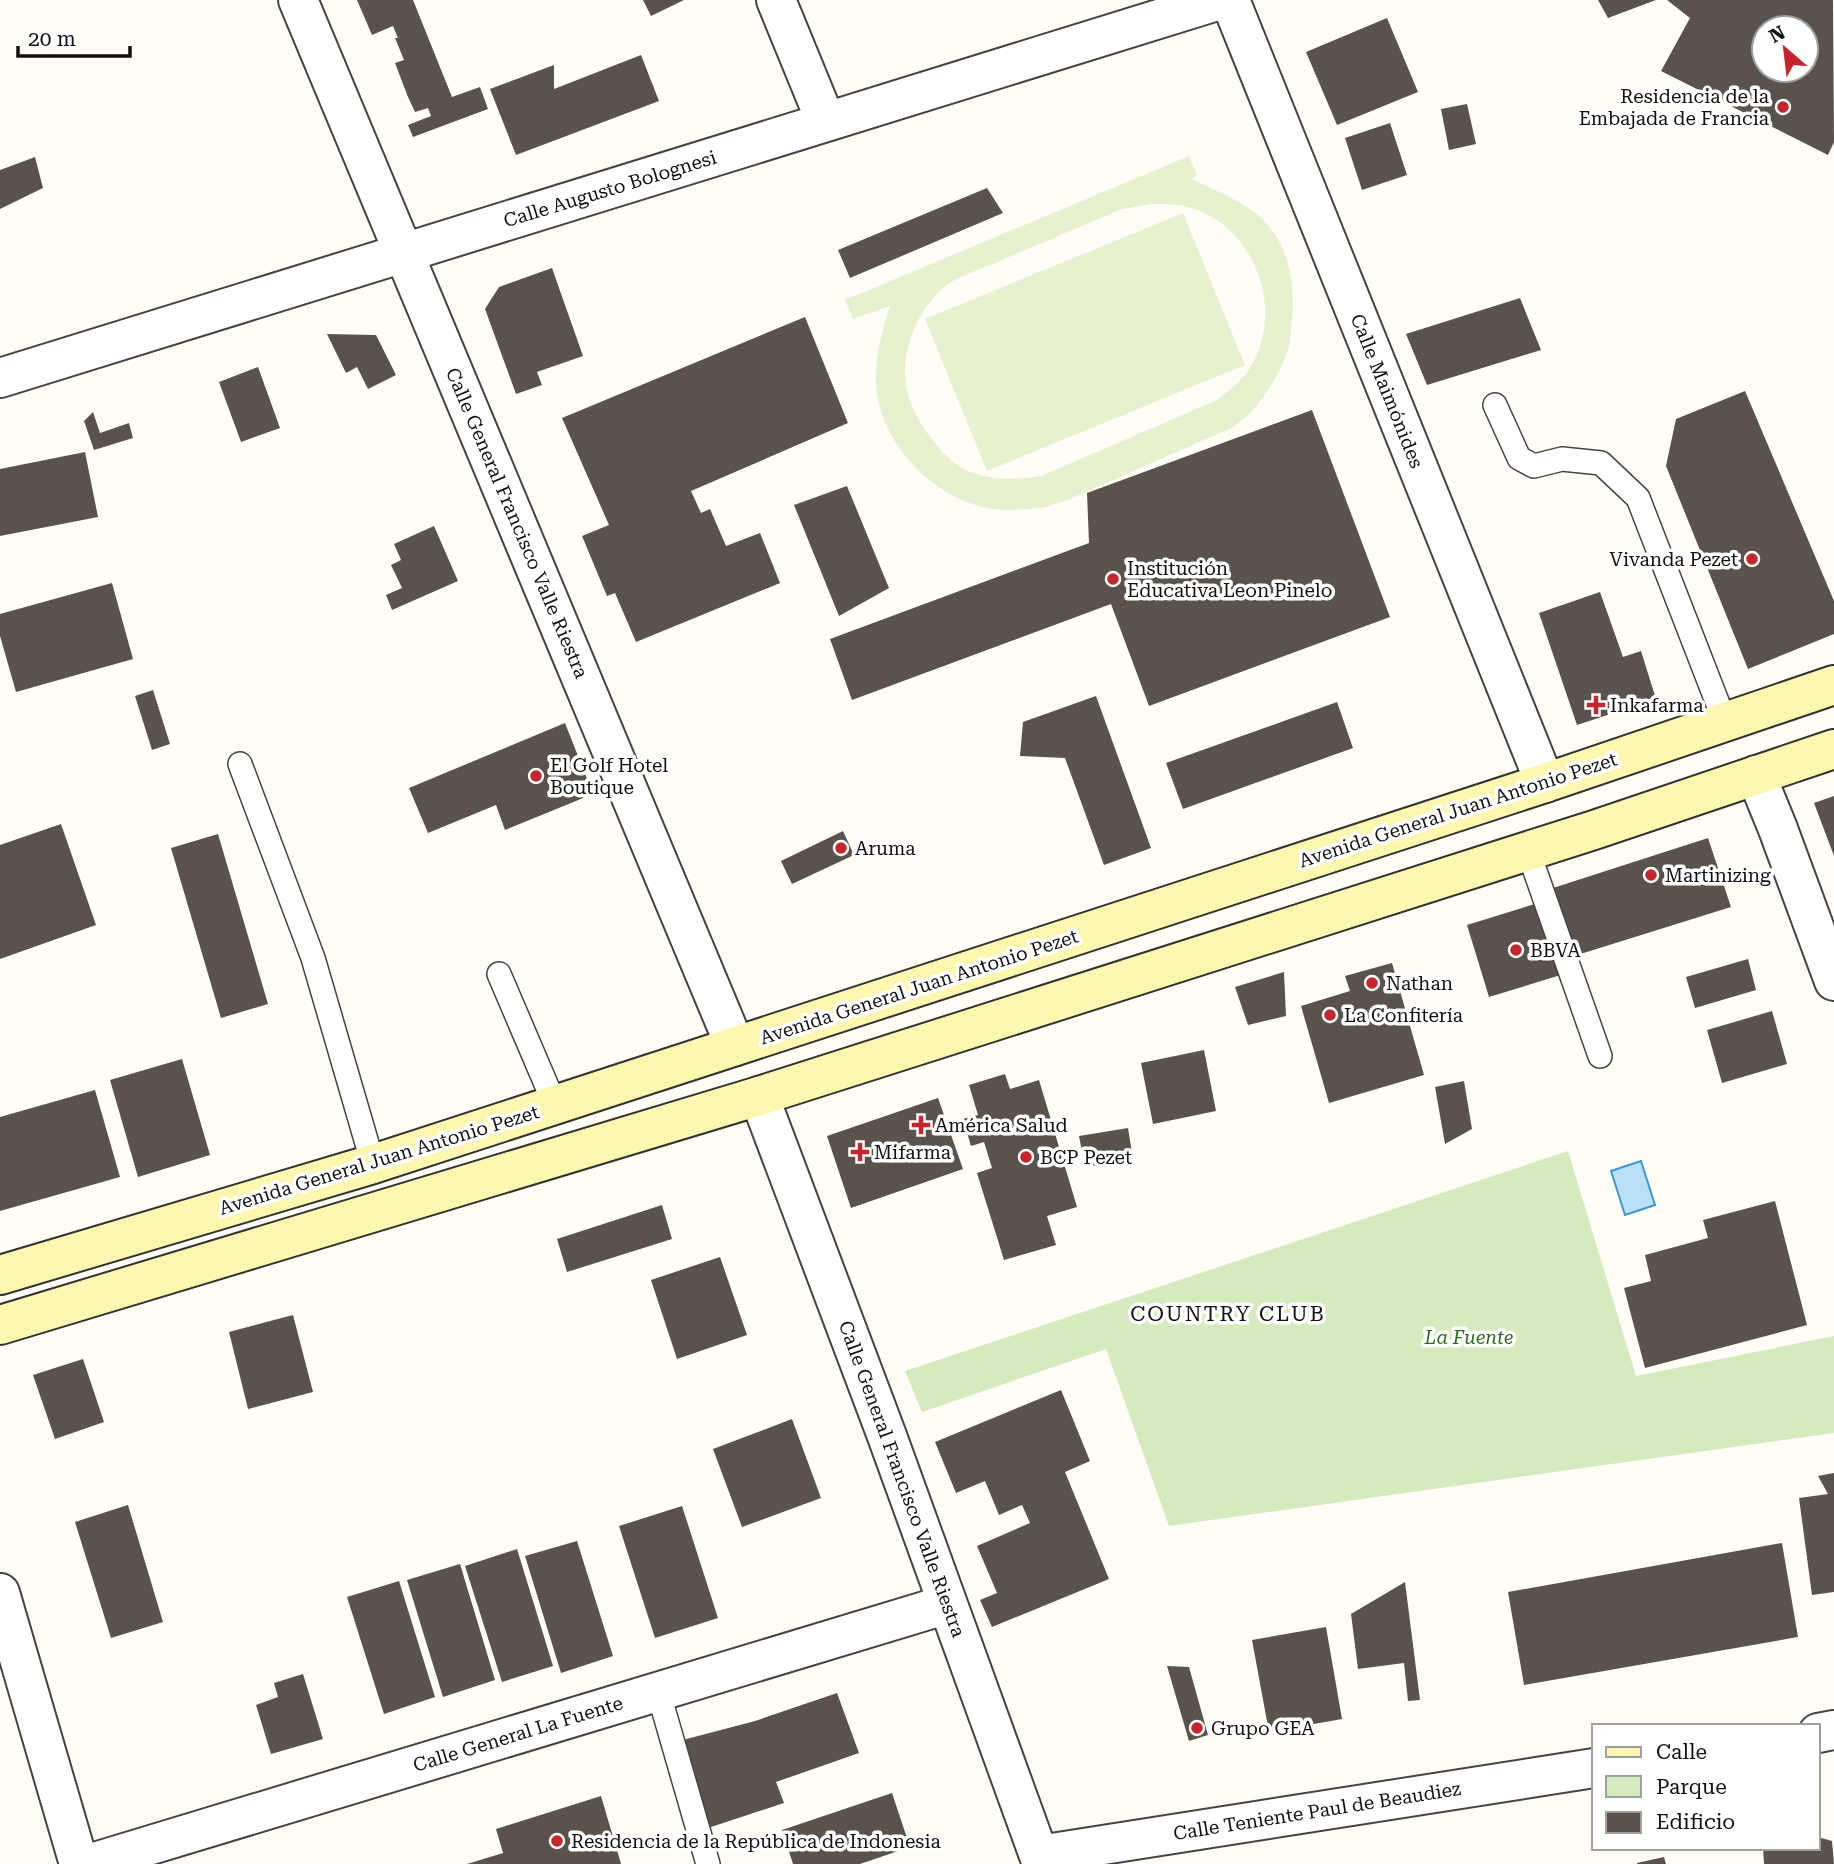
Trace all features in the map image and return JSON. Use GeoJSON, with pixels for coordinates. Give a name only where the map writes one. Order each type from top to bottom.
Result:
{"type":"FeatureCollection","features":[{"type":"Feature","properties":{"kind":"street","name":"Calle General Francisco Valle Riestra"},"geometry":{"type":"LineString","coordinates":[[298,0],[735,1046]]}},
{"type":"Feature","properties":{"kind":"street"},"geometry":{"type":"LineString","coordinates":[[776,0],[826,122]]}},
{"type":"Feature","properties":{"kind":"street","name":"Calle Augusto Bolognesi"},"geometry":{"type":"LineString","coordinates":[[0,378],[1220,0]]}},
{"type":"Feature","properties":{"kind":"street","name":"Calle Maimónides"},"geometry":{"type":"LineString","coordinates":[[1230,0],[1545,783]]}},
{"type":"Feature","properties":{"kind":"street","name":"Avenida General Juan Antonio Pezet"},"geometry":{"type":"LineString","coordinates":[[0,1275],[373,1164],[1545,783],[1834,685]]}},
{"type":"Feature","properties":{"kind":"street"},"geometry":{"type":"LineString","coordinates":[[0,1325],[759,1096],[1528,851],[1834,749]]}},
{"type":"Feature","properties":{"kind":"street"},"geometry":{"type":"LineString","coordinates":[[1756,775],[1834,981]]}},
{"type":"Feature","properties":{"kind":"street","name":"Calle General Francisco Valle Riestra"},"geometry":{"type":"LineString","coordinates":[[759,1096],[1041,1859]]}},
{"type":"Feature","properties":{"kind":"street"},"geometry":{"type":"LineString","coordinates":[[0,1593],[79,1864]]}},
{"type":"Feature","properties":{"kind":"street","name":"Calle General La Fuente"},"geometry":{"type":"LineString","coordinates":[[88,1864],[948,1604]]}},
{"type":"Feature","properties":{"kind":"street","name":"Calle Teniente Paul de Beaudiez"},"geometry":{"type":"LineString","coordinates":[[1041,1859],[1592,1768]]}},
{"type":"Feature","properties":{"kind":"lane"},"geometry":{"type":"LineString","coordinates":[[1495,405],[1519,458],[1534,466],[1562,459],[1601,463],[1638,498],[1725,722]]}},
{"type":"Feature","properties":{"kind":"lane"},"geometry":{"type":"LineString","coordinates":[[240,764],[313,958],[373,1164]]}},
{"type":"Feature","properties":{"kind":"lane"},"geometry":{"type":"LineString","coordinates":[[1528,851],[1600,1056]]}},
{"type":"Feature","properties":{"kind":"lane"},"geometry":{"type":"LineString","coordinates":[[499,974],[555,1105]]}},
{"type":"Feature","properties":{"kind":"lane"},"geometry":{"type":"LineString","coordinates":[[658,1691],[708,1864]]}},
{"type":"Feature","properties":{"kind":"green space"},"geometry":{"type":"Polygon","coordinates":[[[1189,156],[1197,175],[1192,179],[1226,195],[1258,215],[1278,239],[1285,253],[1292,283],[1293,314],[1288,350],[1282,365],[1256,407],[1232,428],[1064,501],[1039,508],[998,510],[967,502],[949,493],[917,469],[903,453],[884,419],[876,388],[878,352],[890,306],[853,319],[845,300],[1189,156]],[[1152,204],[1122,209],[970,273],[947,285],[932,300],[912,334],[905,367],[906,383],[909,399],[925,429],[955,463],[968,471],[995,478],[1041,476],[1217,400],[1245,375],[1259,349],[1264,326],[1265,303],[1251,258],[1238,239],[1221,223],[1200,211],[1176,205],[1152,204]]]}},
{"type":"Feature","properties":{"kind":"green space"},"geometry":{"type":"Polygon","coordinates":[[[1183,213],[1245,365],[987,471],[925,319],[1183,213]]]}},
{"type":"Feature","properties":{"kind":"green space","name":"La Fuente"},"geometry":{"type":"Polygon","coordinates":[[[1568,1151],[1636,1376],[1834,1336],[1834,1433],[1169,1526],[1106,1349],[922,1412],[905,1371],[1568,1151]]]}},
{"type":"Feature","properties":{"kind":"water"},"geometry":{"type":"Polygon","coordinates":[[[1641,1161],[1655,1205],[1625,1215],[1611,1171],[1641,1161]]]}},
{"type":"Feature","properties":{"kind":"building"},"geometry":{"type":"Polygon","coordinates":[[[357,0],[413,0],[452,97],[480,87],[488,109],[413,137],[408,125],[431,116],[428,108],[415,112],[408,97],[395,63],[404,60],[393,26],[372,35],[357,0]]]}},
{"type":"Feature","properties":{"kind":"building"},"geometry":{"type":"Polygon","coordinates":[[[643,0],[684,0],[651,16],[643,0]]]}},
{"type":"Feature","properties":{"kind":"building"},"geometry":{"type":"Polygon","coordinates":[[[1598,0],[1656,0],[1608,18],[1598,0]]]}},
{"type":"Feature","properties":{"kind":"building","name":"Residencia de la Embajada de Francia"},"geometry":{"type":"Polygon","coordinates":[[[1667,0],[1833,0],[1834,142],[1828,155],[1661,71],[1690,18],[1667,0]]]}},
{"type":"Feature","properties":{"kind":"building"},"geometry":{"type":"Polygon","coordinates":[[[1387,18],[1418,92],[1337,125],[1306,52],[1387,18]]]}},
{"type":"Feature","properties":{"kind":"building"},"geometry":{"type":"Polygon","coordinates":[[[641,55],[659,101],[516,155],[490,89],[554,65],[554,89],[641,55]]]}},
{"type":"Feature","properties":{"kind":"building"},"geometry":{"type":"Polygon","coordinates":[[[1467,104],[1476,144],[1449,150],[1441,109],[1467,104]]]}},
{"type":"Feature","properties":{"kind":"building"},"geometry":{"type":"Polygon","coordinates":[[[1390,123],[1407,175],[1362,190],[1345,138],[1390,123]]]}},
{"type":"Feature","properties":{"kind":"building"},"geometry":{"type":"Polygon","coordinates":[[[35,157],[43,188],[0,209],[0,170],[35,157]]]}},
{"type":"Feature","properties":{"kind":"building"},"geometry":{"type":"Polygon","coordinates":[[[987,188],[1003,213],[850,278],[838,250],[987,188]]]}},
{"type":"Feature","properties":{"kind":"building"},"geometry":{"type":"Polygon","coordinates":[[[552,268],[583,356],[537,372],[542,385],[516,394],[485,309],[499,287],[552,268]]]}},
{"type":"Feature","properties":{"kind":"building"},"geometry":{"type":"Polygon","coordinates":[[[1520,298],[1541,350],[1427,385],[1406,334],[1520,298]]]}},
{"type":"Feature","properties":{"kind":"building"},"geometry":{"type":"Polygon","coordinates":[[[805,317],[848,423],[691,491],[701,513],[710,509],[726,546],[760,533],[780,583],[636,642],[615,593],[607,596],[582,536],[609,525],[562,418],[805,317]]]}},
{"type":"Feature","properties":{"kind":"building"},"geometry":{"type":"Polygon","coordinates":[[[327,334],[376,335],[396,375],[368,389],[357,367],[346,373],[327,334]]]}},
{"type":"Feature","properties":{"kind":"building"},"geometry":{"type":"Polygon","coordinates":[[[258,367],[280,428],[241,442],[219,382],[258,367]]]}},
{"type":"Feature","properties":{"kind":"building"},"geometry":{"type":"Polygon","coordinates":[[[1745,391],[1834,601],[1834,634],[1748,669],[1666,466],[1676,419],[1745,391]]]}},
{"type":"Feature","properties":{"kind":"building"},"geometry":{"type":"Polygon","coordinates":[[[1312,410],[1390,617],[1149,706],[1111,604],[852,700],[830,639],[1089,543],[1087,493],[1312,410]]]}},
{"type":"Feature","properties":{"kind":"building"},"geometry":{"type":"Polygon","coordinates":[[[93,412],[100,433],[129,423],[133,438],[94,450],[84,421],[93,412]]]}},
{"type":"Feature","properties":{"kind":"building"},"geometry":{"type":"Polygon","coordinates":[[[85,452],[98,517],[0,536],[0,469],[85,452]]]}},
{"type":"Feature","properties":{"kind":"building"},"geometry":{"type":"Polygon","coordinates":[[[847,486],[889,588],[839,616],[794,505],[847,486]]]}},
{"type":"Feature","properties":{"kind":"building"},"geometry":{"type":"Polygon","coordinates":[[[434,526],[458,581],[392,610],[386,595],[402,588],[391,565],[401,560],[394,544],[434,526]]]}},
{"type":"Feature","properties":{"kind":"building"},"geometry":{"type":"Polygon","coordinates":[[[112,583],[133,659],[16,692],[0,636],[0,614],[112,583]]]}},
{"type":"Feature","properties":{"kind":"building"},"geometry":{"type":"Polygon","coordinates":[[[1600,592],[1623,657],[1641,651],[1656,699],[1577,725],[1539,613],[1600,592]]]}},
{"type":"Feature","properties":{"kind":"building"},"geometry":{"type":"Polygon","coordinates":[[[153,690],[170,744],[152,750],[135,696],[153,690]]]}},
{"type":"Feature","properties":{"kind":"building"},"geometry":{"type":"Polygon","coordinates":[[[1096,696],[1151,848],[1104,865],[1065,758],[1020,756],[1023,722],[1096,696]]]}},
{"type":"Feature","properties":{"kind":"building"},"geometry":{"type":"Polygon","coordinates":[[[1337,702],[1353,748],[1183,809],[1166,763],[1337,702]]]}},
{"type":"Feature","properties":{"kind":"building"},"geometry":{"type":"Polygon","coordinates":[[[565,723],[593,794],[505,830],[496,805],[428,833],[409,788],[565,723]]]}},
{"type":"Feature","properties":{"kind":"building"},"geometry":{"type":"Polygon","coordinates":[[[1834,796],[1834,856],[1814,803],[1834,796]]]}},
{"type":"Feature","properties":{"kind":"building"},"geometry":{"type":"Polygon","coordinates":[[[61,824],[96,925],[0,959],[0,845],[61,824]]]}},
{"type":"Feature","properties":{"kind":"building"},"geometry":{"type":"Polygon","coordinates":[[[843,831],[854,855],[792,884],[781,861],[843,831]]]}},
{"type":"Feature","properties":{"kind":"building"},"geometry":{"type":"Polygon","coordinates":[[[218,834],[268,1004],[221,1018],[171,848],[218,834]]]}},
{"type":"Feature","properties":{"kind":"building"},"geometry":{"type":"Polygon","coordinates":[[[1708,838],[1731,907],[1574,956],[1553,888],[1708,838]]]}},
{"type":"Feature","properties":{"kind":"building","name":"BBVA"},"geometry":{"type":"Polygon","coordinates":[[[1541,902],[1564,974],[1489,997],[1467,925],[1541,902]]]}},
{"type":"Feature","properties":{"kind":"building"},"geometry":{"type":"Polygon","coordinates":[[[1748,959],[1756,990],[1695,1008],[1686,977],[1748,959]]]}},
{"type":"Feature","properties":{"kind":"building"},"geometry":{"type":"Polygon","coordinates":[[[1392,963],[1424,1075],[1329,1103],[1301,1006],[1350,991],[1345,976],[1392,963]]]}},
{"type":"Feature","properties":{"kind":"building"},"geometry":{"type":"Polygon","coordinates":[[[1284,972],[1286,1016],[1248,1025],[1235,987],[1284,972]]]}},
{"type":"Feature","properties":{"kind":"building"},"geometry":{"type":"Polygon","coordinates":[[[1772,1011],[1787,1064],[1722,1083],[1707,1030],[1772,1011]]]}},
{"type":"Feature","properties":{"kind":"building"},"geometry":{"type":"Polygon","coordinates":[[[1204,1050],[1216,1111],[1153,1124],[1141,1063],[1204,1050]]]}},
{"type":"Feature","properties":{"kind":"building"},"geometry":{"type":"Polygon","coordinates":[[[182,1059],[210,1155],[138,1177],[110,1080],[182,1059]]]}},
{"type":"Feature","properties":{"kind":"building","name":"BCP Pezet"},"geometry":{"type":"Polygon","coordinates":[[[1005,1074],[1010,1089],[1039,1080],[1077,1207],[1047,1216],[1056,1245],[1004,1260],[977,1173],[992,1168],[984,1142],[971,1146],[963,1119],[978,1115],[969,1085],[1005,1074]]]}},
{"type":"Feature","properties":{"kind":"building"},"geometry":{"type":"Polygon","coordinates":[[[1464,1081],[1472,1129],[1445,1144],[1435,1087],[1464,1081]]]}},
{"type":"Feature","properties":{"kind":"building"},"geometry":{"type":"Polygon","coordinates":[[[95,1090],[120,1177],[0,1211],[0,1117],[95,1090]]]}},
{"type":"Feature","properties":{"kind":"building"},"geometry":{"type":"Polygon","coordinates":[[[938,1098],[963,1169],[851,1208],[827,1136],[938,1098]]]}},
{"type":"Feature","properties":{"kind":"building"},"geometry":{"type":"Polygon","coordinates":[[[1128,1128],[1133,1159],[1085,1167],[1079,1136],[1128,1128]]]}},
{"type":"Feature","properties":{"kind":"building"},"geometry":{"type":"Polygon","coordinates":[[[1775,1201],[1807,1325],[1645,1368],[1624,1288],[1651,1281],[1645,1255],[1708,1238],[1703,1220],[1775,1201]]]}},
{"type":"Feature","properties":{"kind":"building"},"geometry":{"type":"Polygon","coordinates":[[[662,1205],[672,1239],[567,1272],[557,1239],[662,1205]]]}},
{"type":"Feature","properties":{"kind":"building"},"geometry":{"type":"Polygon","coordinates":[[[720,1257],[747,1335],[677,1359],[651,1280],[720,1257]]]}},
{"type":"Feature","properties":{"kind":"building"},"geometry":{"type":"Polygon","coordinates":[[[293,1315],[313,1392],[248,1409],[229,1332],[293,1315]]]}},
{"type":"Feature","properties":{"kind":"building"},"geometry":{"type":"Polygon","coordinates":[[[83,1359],[104,1422],[55,1439],[33,1375],[83,1359]]]}},
{"type":"Feature","properties":{"kind":"building"},"geometry":{"type":"Polygon","coordinates":[[[1061,1390],[1090,1461],[1065,1472],[1109,1579],[992,1627],[980,1600],[997,1593],[977,1546],[1030,1523],[1022,1505],[999,1515],[985,1481],[956,1493],[935,1442],[1061,1390]]]}},
{"type":"Feature","properties":{"kind":"building"},"geometry":{"type":"Polygon","coordinates":[[[792,1419],[821,1498],[742,1527],[713,1449],[792,1419]]]}},
{"type":"Feature","properties":{"kind":"building"},"geometry":{"type":"Polygon","coordinates":[[[1834,1473],[1834,1592],[1812,1595],[1799,1498],[1828,1494],[1818,1476],[1834,1473]]]}},
{"type":"Feature","properties":{"kind":"building"},"geometry":{"type":"Polygon","coordinates":[[[128,1505],[163,1622],[111,1638],[75,1522],[128,1505]]]}},
{"type":"Feature","properties":{"kind":"building"},"geometry":{"type":"Polygon","coordinates":[[[682,1506],[718,1618],[655,1638],[619,1526],[682,1506]]]}},
{"type":"Feature","properties":{"kind":"building"},"geometry":{"type":"Polygon","coordinates":[[[577,1541],[613,1656],[561,1673],[525,1556],[577,1541]]]}},
{"type":"Feature","properties":{"kind":"building"},"geometry":{"type":"Polygon","coordinates":[[[1782,1543],[1798,1637],[1524,1685],[1508,1592],[1782,1543]]]}},
{"type":"Feature","properties":{"kind":"building"},"geometry":{"type":"Polygon","coordinates":[[[517,1549],[553,1666],[502,1682],[465,1566],[517,1549]]]}},
{"type":"Feature","properties":{"kind":"building"},"geometry":{"type":"Polygon","coordinates":[[[460,1564],[495,1680],[443,1697],[407,1580],[460,1564]]]}},
{"type":"Feature","properties":{"kind":"building"},"geometry":{"type":"Polygon","coordinates":[[[399,1581],[435,1697],[384,1714],[347,1597],[399,1581]]]}},
{"type":"Feature","properties":{"kind":"building"},"geometry":{"type":"Polygon","coordinates":[[[1405,1582],[1420,1700],[1408,1701],[1404,1663],[1358,1669],[1351,1614],[1405,1582]]]}},
{"type":"Feature","properties":{"kind":"building"},"geometry":{"type":"Polygon","coordinates":[[[1326,1627],[1342,1719],[1269,1732],[1252,1640],[1326,1627]]]}},
{"type":"Feature","properties":{"kind":"building"},"geometry":{"type":"Polygon","coordinates":[[[1167,1666],[1189,1667],[1208,1735],[1189,1741],[1167,1666]]]}},
{"type":"Feature","properties":{"kind":"building"},"geometry":{"type":"Polygon","coordinates":[[[303,1674],[323,1739],[271,1754],[256,1705],[278,1697],[274,1683],[303,1674]]]}},
{"type":"Feature","properties":{"kind":"building"},"geometry":{"type":"Polygon","coordinates":[[[837,1693],[859,1753],[776,1782],[784,1803],[708,1828],[679,1741],[755,1721],[837,1693]]]}},
{"type":"Feature","properties":{"kind":"building"},"geometry":{"type":"Polygon","coordinates":[[[892,1793],[910,1847],[860,1864],[793,1864],[782,1830],[892,1793]]]}},
{"type":"Feature","properties":{"kind":"building","name":"Residencia de la República de Indonesia"},"geometry":{"type":"Polygon","coordinates":[[[601,1796],[621,1864],[467,1864],[503,1853],[496,1829],[601,1796]]]}},
{"type":"Feature","properties":{"kind":"building"},"geometry":{"type":"Polygon","coordinates":[[[1820,1838],[1832,1841],[1834,1864],[1764,1864],[1763,1850],[1820,1850],[1820,1838]]]}},
{"type":"Feature","properties":{"kind":"building"},"geometry":{"type":"Polygon","coordinates":[[[1664,1857],[1666,1864],[1637,1864],[1637,1863],[1664,1857]]]}},
{"type":"Feature","properties":{"kind":"place","name":"Residencia de la Embajada de Francia"},"geometry":{"type":"Point","coordinates":[1783,107]}},
{"type":"Feature","properties":{"kind":"place","name":"Vivanda Pezet"},"geometry":{"type":"Point","coordinates":[1752,559]}},
{"type":"Feature","properties":{"kind":"place","name":"Institución Educativa Leon Pinelo"},"geometry":{"type":"Point","coordinates":[1113,579]}},
{"type":"Feature","properties":{"kind":"place","name":"Inkafarma"},"geometry":{"type":"Point","coordinates":[1596,705]}},
{"type":"Feature","properties":{"kind":"place","name":"El Golf Hotel Boutique"},"geometry":{"type":"Point","coordinates":[536,776]}},
{"type":"Feature","properties":{"kind":"place","name":"Aruma"},"geometry":{"type":"Point","coordinates":[841,848]}},
{"type":"Feature","properties":{"kind":"place","name":"Martinizing"},"geometry":{"type":"Point","coordinates":[1651,875]}},
{"type":"Feature","properties":{"kind":"place","name":"BBVA"},"geometry":{"type":"Point","coordinates":[1516,950]}},
{"type":"Feature","properties":{"kind":"place","name":"Nathan"},"geometry":{"type":"Point","coordinates":[1372,983]}},
{"type":"Feature","properties":{"kind":"place","name":"La Confitería"},"geometry":{"type":"Point","coordinates":[1330,1015]}},
{"type":"Feature","properties":{"kind":"place","name":"América Salud"},"geometry":{"type":"Point","coordinates":[921,1125]}},
{"type":"Feature","properties":{"kind":"place","name":"Mifarma"},"geometry":{"type":"Point","coordinates":[860,1152]}},
{"type":"Feature","properties":{"kind":"place","name":"BCP Pezet"},"geometry":{"type":"Point","coordinates":[1026,1157]}},
{"type":"Feature","properties":{"kind":"place","name":"Grupo GEA"},"geometry":{"type":"Point","coordinates":[1197,1728]}},
{"type":"Feature","properties":{"kind":"place","name":"Residencia de la República de Indonesia"},"geometry":{"type":"Point","coordinates":[557,1841]}},
{"type":"Feature","properties":{"kind":"district","name":"COUNTRY CLUB"},"geometry":{"type":"Point","coordinates":[1228,1314]}}]}
